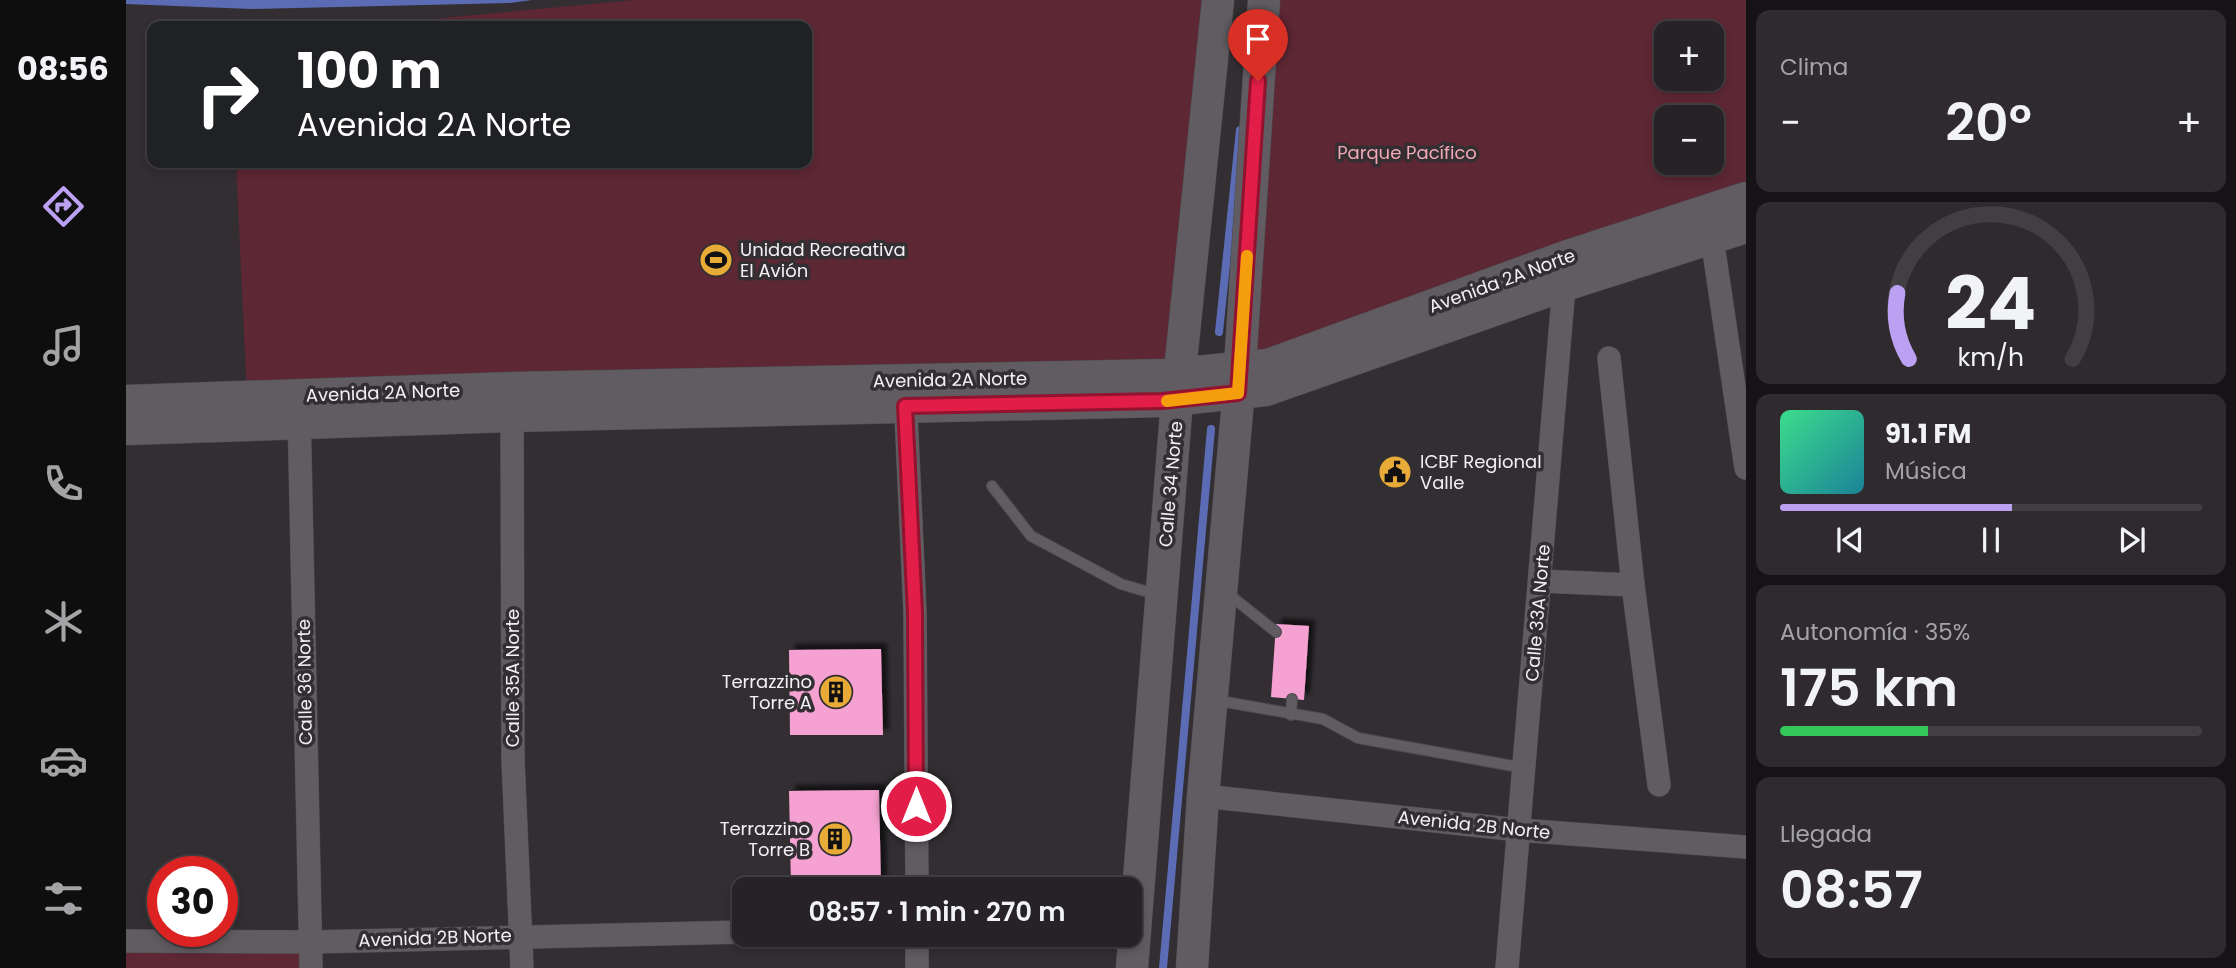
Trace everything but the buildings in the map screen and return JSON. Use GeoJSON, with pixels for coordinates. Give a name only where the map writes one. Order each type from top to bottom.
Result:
{"type":"FeatureCollection","features":[{"type":"Feature","properties":{"kind":"main road","name":"Calle 34 Norte"},"geometry":{"type":"LineString","coordinates":[[1136,877],[1179,386],[1218,0]]}},
{"type":"Feature","properties":{"kind":"main road"},"geometry":{"type":"LineString","coordinates":[[1192,968],[1203,796],[1239,380],[1264,0]]}},
{"type":"Feature","properties":{"kind":"main road","name":"Avenida 2A Norte"},"geometry":{"type":"LineString","coordinates":[[126,429],[299,410],[512,402],[1179,386],[1239,380],[1266,390],[1565,271],[1710,225],[1746,198]]}},
{"type":"Feature","properties":{"kind":"main road","name":"Avenida 2A Norte"},"geometry":{"type":"LineString","coordinates":[[1710,225],[1746,227]]}},
{"type":"Feature","properties":{"kind":"main road","name":"Avenida 2A Norte"},"geometry":{"type":"LineString","coordinates":[[126,401],[299,410]]}},
{"type":"Feature","properties":{"kind":"main road","name":"Calle 34 Norte"},"geometry":{"type":"LineString","coordinates":[[1131,947],[1132,968]]}},
{"type":"Feature","properties":{"kind":"street"},"geometry":{"type":"LineString","coordinates":[[1710,225],[1746,468]]}},
{"type":"Feature","properties":{"kind":"street","name":"Calle 33A Norte"},"geometry":{"type":"LineString","coordinates":[[1507,968],[1565,271]]}},
{"type":"Feature","properties":{"kind":"street"},"geometry":{"type":"LineString","coordinates":[[1609,358],[1633,584],[1659,785]]}},
{"type":"Feature","properties":{"kind":"street"},"geometry":{"type":"LineString","coordinates":[[905,394],[915,613],[917,877]]}},
{"type":"Feature","properties":{"kind":"street","name":"Calle 35A Norte"},"geometry":{"type":"LineString","coordinates":[[512,402],[513,760],[522,968]]}},
{"type":"Feature","properties":{"kind":"street","name":"Calle 36 Norte"},"geometry":{"type":"LineString","coordinates":[[299,410],[311,968]]}},
{"type":"Feature","properties":{"kind":"street"},"geometry":{"type":"LineString","coordinates":[[1540,581],[1633,584]]}},
{"type":"Feature","properties":{"kind":"street","name":"Avenida 2B Norte"},"geometry":{"type":"LineString","coordinates":[[1203,796],[1519,830],[1746,847]]}},
{"type":"Feature","properties":{"kind":"street","name":"Avenida 2B Norte"},"geometry":{"type":"LineString","coordinates":[[126,941],[311,942],[732,932]]}},
{"type":"Feature","properties":{"kind":"street"},"geometry":{"type":"LineString","coordinates":[[917,947],[917,968]]}},
{"type":"Feature","properties":{"kind":"lane"},"geometry":{"type":"LineString","coordinates":[[992,486],[1031,536],[1121,584],[1162,596]]}},
{"type":"Feature","properties":{"kind":"lane"},"geometry":{"type":"LineString","coordinates":[[1221,588],[1276,632]]}},
{"type":"Feature","properties":{"kind":"lane"},"geometry":{"type":"LineString","coordinates":[[1291,715],[1292,699]]}},
{"type":"Feature","properties":{"kind":"lane"},"geometry":{"type":"LineString","coordinates":[[1212,700],[1323,719],[1358,738],[1524,768]]}},
{"type":"Feature","properties":{"kind":"green space","name":"Unidad Recreativa El Avión"},"geometry":{"type":"Polygon","coordinates":[[[635,0],[1218,0],[1181,373],[247,398],[236,168],[812,168],[812,21],[410,21],[635,0]]]}},
{"type":"Feature","properties":{"kind":"green space","name":"Parque Pacífico"},"geometry":{"type":"Polygon","coordinates":[[[1264,0],[1746,0],[1746,198],[1240,368],[1264,0]]]}},
{"type":"Feature","properties":{"kind":"green space"},"geometry":{"type":"Polygon","coordinates":[[[126,941],[147,941],[147,947],[238,947],[238,942],[311,942],[311,968],[126,968],[126,941]]]}},
{"type":"Feature","properties":{"kind":"water"},"geometry":{"type":"Polygon","coordinates":[[[126,0],[532,0],[510,3],[251,9],[126,4],[126,0]]]}},
{"type":"Feature","properties":{"kind":"waterway"},"geometry":{"type":"LineString","coordinates":[[1219,332],[1240,130]]}},
{"type":"Feature","properties":{"kind":"waterway"},"geometry":{"type":"LineString","coordinates":[[1163,968],[1211,429]]}},
{"type":"Feature","properties":{"kind":"slow traffic"},"geometry":{"type":"LineString","coordinates":[[1167,401],[1238,393],[1247,256]]}},
{"type":"Feature","properties":{"kind":"place","name":"Unidad Recreativa El Avión"},"geometry":{"type":"Point","coordinates":[716,260]}},
{"type":"Feature","properties":{"kind":"place","name":"ICBF Regional Valle"},"geometry":{"type":"Point","coordinates":[1395,472]}},
{"type":"Feature","properties":{"kind":"place","name":"Terrazzino Torre A"},"geometry":{"type":"Point","coordinates":[836,692]}},
{"type":"Feature","properties":{"kind":"place","name":"Terrazzino Torre B"},"geometry":{"type":"Point","coordinates":[835,839]}},
{"type":"Feature","properties":{"kind":"route"},"geometry":{"type":"LineString","coordinates":[[916,806],[915,613],[905,406],[1162,401],[1238,393],[1258,81]]}}]}
